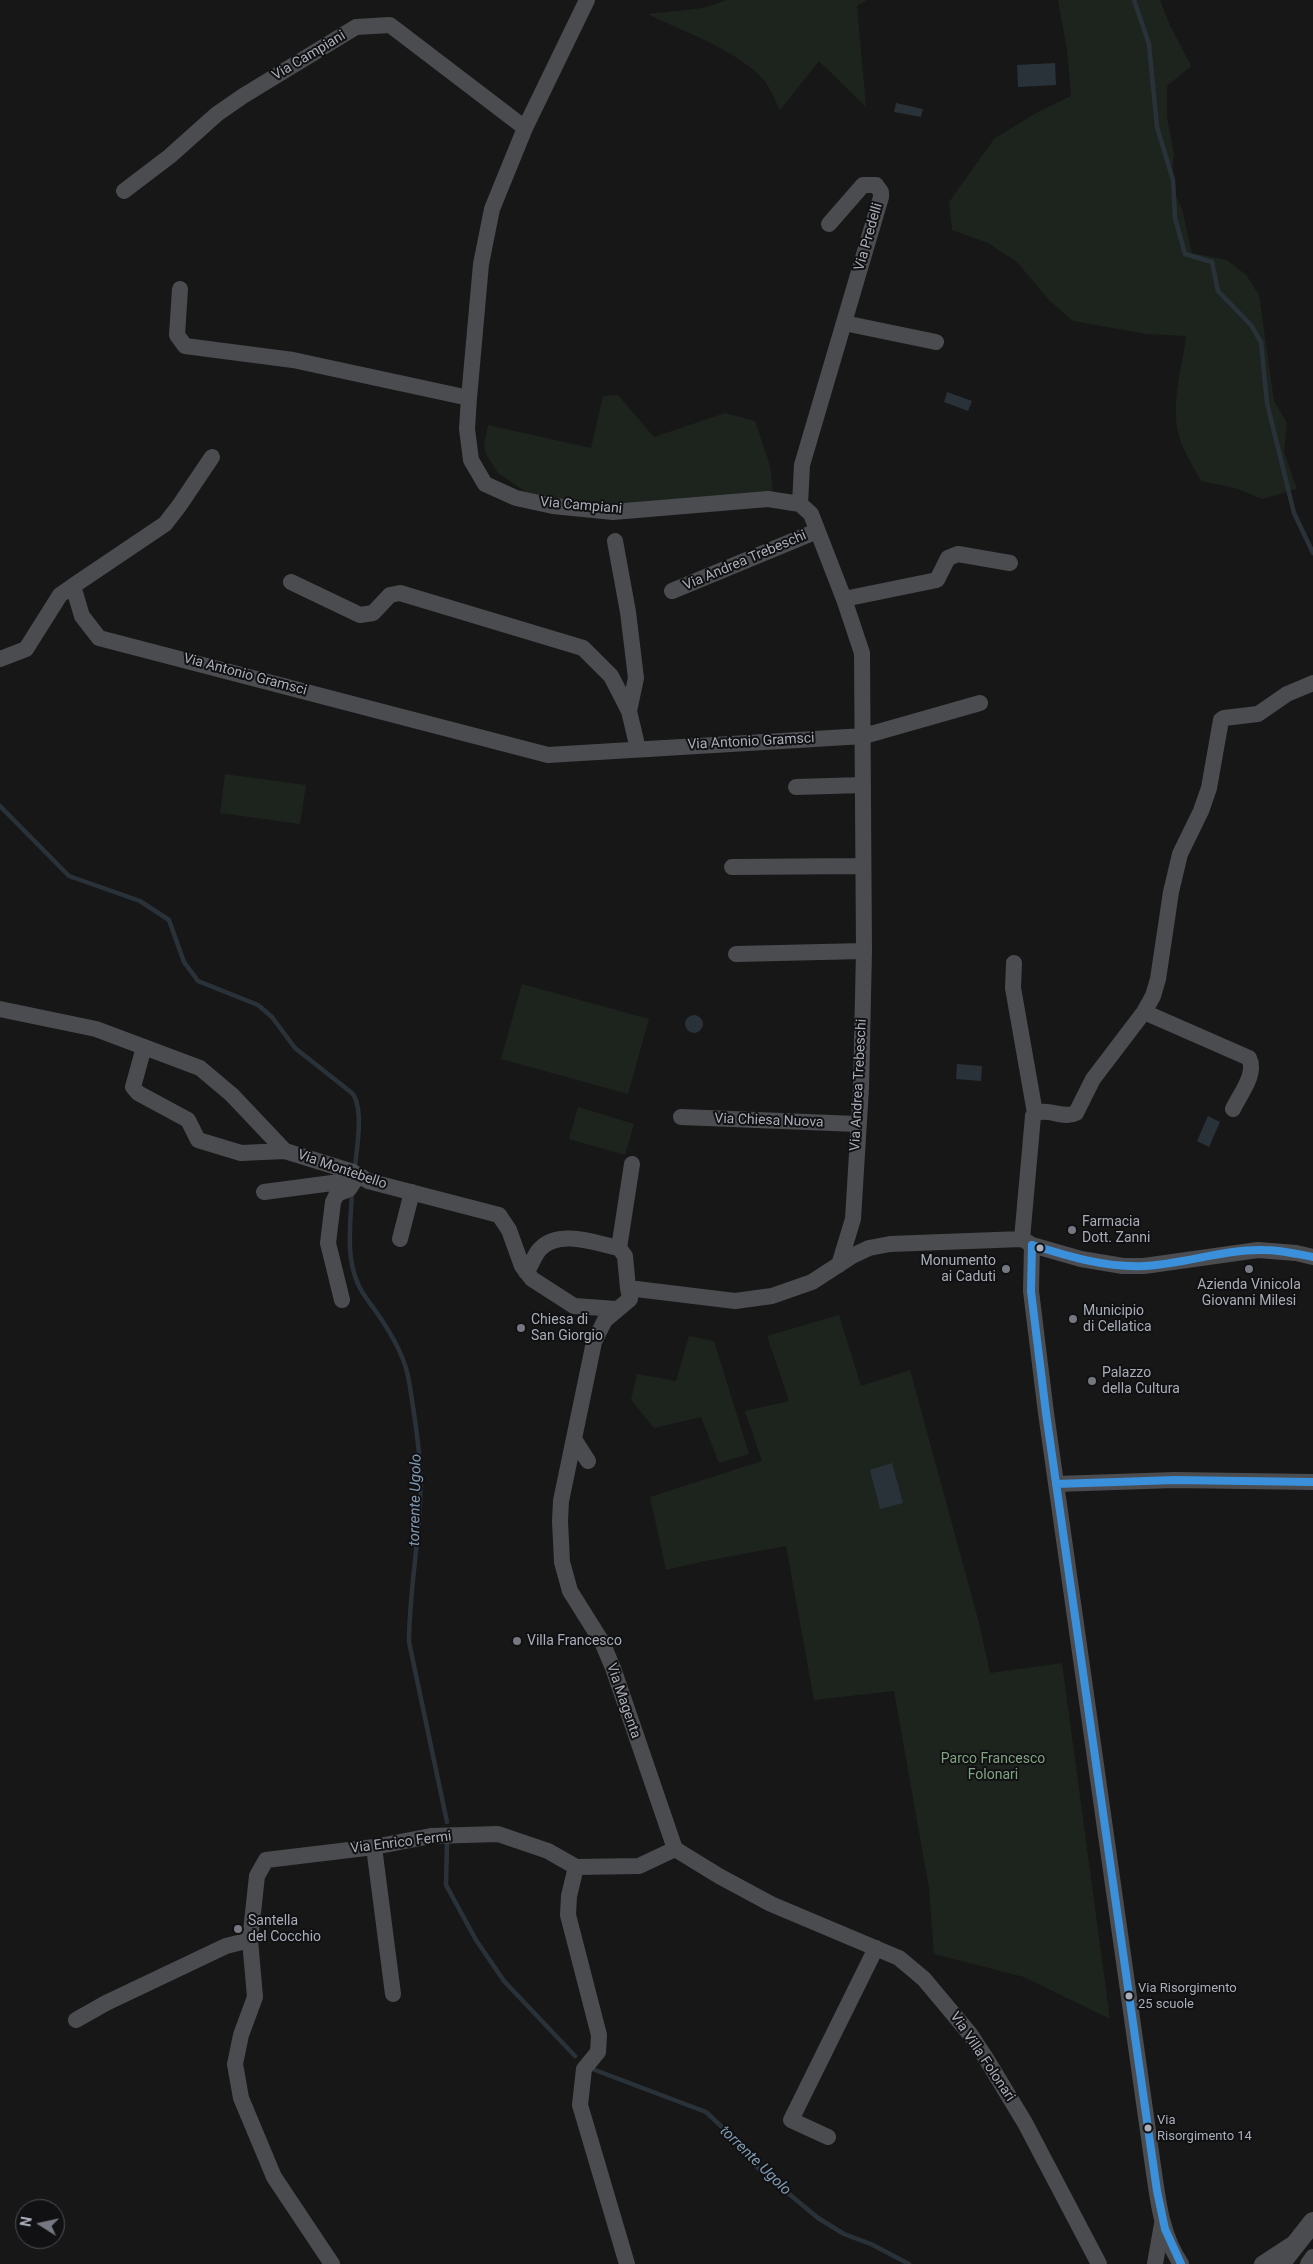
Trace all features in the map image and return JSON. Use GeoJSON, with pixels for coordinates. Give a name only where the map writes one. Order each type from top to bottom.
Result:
{"type":"FeatureCollection","features":[{"type":"Feature","properties":{"kind":"street","name":"Via Campiani"},"geometry":{"type":"LineString","coordinates":[[587,0],[525,128],[492,210],[481,264],[469,398],[467,429],[471,460],[485,484],[516,498],[553,506],[613,512],[768,499],[800,504]]}},
{"type":"Feature","properties":{"kind":"street","name":"Via Campiani"},"geometry":{"type":"LineString","coordinates":[[124,191],[170,156],[217,114],[356,27],[390,25],[525,128]]}},
{"type":"Feature","properties":{"kind":"street","name":"Via Predelli"},"geometry":{"type":"LineString","coordinates":[[800,504],[802,465],[881,197],[881,192],[876,185],[863,185],[829,224]]}},
{"type":"Feature","properties":{"kind":"street"},"geometry":{"type":"LineString","coordinates":[[180,289],[177,335],[185,346],[293,360],[469,398]]}},
{"type":"Feature","properties":{"kind":"street"},"geometry":{"type":"LineString","coordinates":[[844,322],[936,342]]}},
{"type":"Feature","properties":{"kind":"street"},"geometry":{"type":"LineString","coordinates":[[0,659],[26,649],[60,596],[72,586],[165,524],[212,456]]}},
{"type":"Feature","properties":{"kind":"street","name":"Via Andrea Trebeschi"},"geometry":{"type":"LineString","coordinates":[[800,504],[811,514],[844,599],[862,653],[864,951],[861,1088],[857,1124],[854,1219],[839,1266]]}},
{"type":"Feature","properties":{"kind":"street","name":"Via Andrea Trebeschi"},"geometry":{"type":"LineString","coordinates":[[672,592],[817,531]]}},
{"type":"Feature","properties":{"kind":"street"},"geometry":{"type":"LineString","coordinates":[[615,541],[628,612],[636,678],[628,711]]}},
{"type":"Feature","properties":{"kind":"street"},"geometry":{"type":"LineString","coordinates":[[844,599],[937,580],[948,558],[958,554],[1010,563]]}},
{"type":"Feature","properties":{"kind":"street"},"geometry":{"type":"LineString","coordinates":[[290,582],[360,615],[372,613],[390,595],[400,593],[583,648],[611,676],[628,711],[638,749]]}},
{"type":"Feature","properties":{"kind":"street","name":"Via Antonio Gramsci"},"geometry":{"type":"LineString","coordinates":[[72,586],[82,616],[99,638],[548,755],[864,736],[980,703]]}},
{"type":"Feature","properties":{"kind":"street"},"geometry":{"type":"LineString","coordinates":[[1035,1113],[1041,1111],[1069,1116],[1076,1113],[1098,1072],[1144,1012],[1153,996],[1158,979],[1171,892],[1180,854],[1209,788],[1221,720],[1258,714],[1287,694],[1313,683]]}},
{"type":"Feature","properties":{"kind":"street"},"geometry":{"type":"LineString","coordinates":[[796,787],[863,785]]}},
{"type":"Feature","properties":{"kind":"street"},"geometry":{"type":"LineString","coordinates":[[732,867],[862,866]]}},
{"type":"Feature","properties":{"kind":"street"},"geometry":{"type":"LineString","coordinates":[[736,954],[864,951]]}},
{"type":"Feature","properties":{"kind":"street"},"geometry":{"type":"LineString","coordinates":[[1010,961],[1035,1113],[1031,1123],[1026,1238],[1056,1484],[1162,2224],[1173,2252],[1181,2264]]}},
{"type":"Feature","properties":{"kind":"street","name":"Via Montebello"},"geometry":{"type":"LineString","coordinates":[[0,1009],[96,1029],[200,1068],[232,1095],[285,1151],[353,1172],[358,1179],[499,1215],[509,1230],[526,1272],[544,1288],[574,1306],[616,1309]]}},
{"type":"Feature","properties":{"kind":"street"},"geometry":{"type":"LineString","coordinates":[[1144,1012],[1249,1058],[1252,1066],[1251,1073],[1233,1109]]}},
{"type":"Feature","properties":{"kind":"street"},"geometry":{"type":"LineString","coordinates":[[144,1047],[133,1087],[138,1093],[188,1120],[198,1140],[242,1152],[285,1151]]}},
{"type":"Feature","properties":{"kind":"street","name":"Via Chiesa Nuova"},"geometry":{"type":"LineString","coordinates":[[681,1117],[857,1124]]}},
{"type":"Feature","properties":{"kind":"street"},"geometry":{"type":"LineString","coordinates":[[632,1164],[622,1252],[629,1293],[735,1301],[772,1296],[812,1282],[869,1248],[890,1244],[1026,1238],[1081,1259],[1123,1266],[1144,1266],[1258,1250],[1296,1253],[1313,1257]]}},
{"type":"Feature","properties":{"kind":"street"},"geometry":{"type":"LineString","coordinates":[[264,1192],[358,1179]]}},
{"type":"Feature","properties":{"kind":"street"},"geometry":{"type":"LineString","coordinates":[[342,1300],[328,1243],[335,1197],[349,1189],[358,1179]]}},
{"type":"Feature","properties":{"kind":"street"},"geometry":{"type":"LineString","coordinates":[[400,1239],[412,1192]]}},
{"type":"Feature","properties":{"kind":"street","name":"Via Andrea Trebeschi"},"geometry":{"type":"LineString","coordinates":[[854,1219],[869,1248]]}},
{"type":"Feature","properties":{"kind":"street"},"geometry":{"type":"LineString","coordinates":[[526,1272],[540,1249],[555,1239],[571,1239],[622,1252]]}},
{"type":"Feature","properties":{"kind":"street","name":"Via Magenta"},"geometry":{"type":"LineString","coordinates":[[629,1293],[605,1320],[594,1342],[560,1501],[562,1562],[570,1591],[602,1642],[613,1668],[675,1849]]}},
{"type":"Feature","properties":{"kind":"street"},"geometry":{"type":"LineString","coordinates":[[574,1439],[588,1461]]}},
{"type":"Feature","properties":{"kind":"street"},"geometry":{"type":"LineString","coordinates":[[1056,1484],[1175,1480],[1313,1482]]}},
{"type":"Feature","properties":{"kind":"street","name":"Via Enrico Fermi"},"geometry":{"type":"LineString","coordinates":[[250,1940],[257,1876],[266,1860],[374,1847],[431,1836],[498,1834],[548,1851],[576,1867]]}},
{"type":"Feature","properties":{"kind":"street"},"geometry":{"type":"LineString","coordinates":[[374,1847],[393,1994]]}},
{"type":"Feature","properties":{"kind":"street"},"geometry":{"type":"LineString","coordinates":[[627,2264],[580,2105],[584,2069],[598,2052],[599,2035],[568,1916],[568,1896],[576,1867],[639,1866],[675,1849]]}},
{"type":"Feature","properties":{"kind":"street","name":"Via Villa Folonari"},"geometry":{"type":"LineString","coordinates":[[675,1849],[719,1876],[771,1904],[899,1958],[924,1979],[970,2034],[1025,2123],[1102,2262]]}},
{"type":"Feature","properties":{"kind":"street"},"geometry":{"type":"LineString","coordinates":[[76,2020],[106,2003],[226,1946],[250,1940],[255,1997],[240,2035],[235,2064],[241,2098],[274,2176],[332,2264]]}},
{"type":"Feature","properties":{"kind":"street"},"geometry":{"type":"LineString","coordinates":[[828,2137],[791,2120],[876,1948]]}},
{"type":"Feature","properties":{"kind":"street"},"geometry":{"type":"LineString","coordinates":[[1280,2264],[1313,2222]]}},
{"type":"Feature","properties":{"kind":"street"},"geometry":{"type":"LineString","coordinates":[[1155,2264],[1162,2224]]}},
{"type":"Feature","properties":{"kind":"street"},"geometry":{"type":"LineString","coordinates":[[1262,2264],[1297,2241]]}},
{"type":"Feature","properties":{"kind":"street"},"geometry":{"type":"LineString","coordinates":[[1308,2264],[1313,2257]]}},
{"type":"Feature","properties":{"kind":"green space"},"geometry":{"type":"Polygon","coordinates":[[[727,0],[867,0],[857,6],[866,107],[819,61],[780,110],[766,82],[738,58],[648,14],[703,8],[727,0]]]}},
{"type":"Feature","properties":{"kind":"green space"},"geometry":{"type":"Polygon","coordinates":[[[1058,0],[1160,0],[1169,23],[1191,66],[1167,86],[1167,117],[1174,154],[1171,185],[1182,209],[1192,253],[1227,260],[1247,276],[1259,295],[1274,401],[1287,423],[1284,452],[1297,489],[1262,499],[1235,488],[1201,481],[1183,447],[1176,420],[1177,392],[1186,336],[1146,334],[1073,321],[1049,300],[1017,262],[988,243],[952,230],[949,202],[994,139],[1036,113],[1071,96],[1067,50],[1058,0]]]}},
{"type":"Feature","properties":{"kind":"green space"},"geometry":{"type":"Polygon","coordinates":[[[618,395],[654,437],[725,413],[755,421],[770,466],[773,494],[620,506],[570,505],[527,493],[498,473],[486,454],[484,445],[488,425],[591,448],[603,396],[618,395]]]}},
{"type":"Feature","properties":{"kind":"green space"},"geometry":{"type":"Polygon","coordinates":[[[225,774],[306,785],[300,824],[220,813],[225,774]]]}},
{"type":"Feature","properties":{"kind":"green space"},"geometry":{"type":"Polygon","coordinates":[[[522,984],[649,1019],[628,1094],[501,1059],[522,984]]]}},
{"type":"Feature","properties":{"kind":"green space"},"geometry":{"type":"Polygon","coordinates":[[[578,1107],[634,1124],[625,1155],[569,1139],[578,1107]]]}},
{"type":"Feature","properties":{"kind":"green space","name":"Parco Francesco Folonari"},"geometry":{"type":"Polygon","coordinates":[[[839,1315],[861,1386],[910,1370],[979,1623],[990,1673],[1062,1663],[1110,2019],[1024,1977],[934,1954],[929,1888],[894,1691],[814,1700],[786,1546],[666,1570],[650,1497],[762,1461],[745,1411],[789,1401],[767,1336],[839,1315]]]}},
{"type":"Feature","properties":{"kind":"green space"},"geometry":{"type":"Polygon","coordinates":[[[689,1336],[714,1341],[749,1454],[719,1463],[701,1417],[654,1428],[631,1400],[637,1374],[676,1381],[689,1336]]]}},
{"type":"Feature","properties":{"kind":"shaded area"},"geometry":{"type":"Polygon","coordinates":[[[1055,63],[1056,85],[1018,87],[1017,65],[1055,63]]]}},
{"type":"Feature","properties":{"kind":"shaded area"},"geometry":{"type":"Polygon","coordinates":[[[896,103],[923,109],[921,117],[894,112],[896,103]]]}},
{"type":"Feature","properties":{"kind":"shaded area"},"geometry":{"type":"Polygon","coordinates":[[[947,392],[972,401],[968,411],[944,402],[947,392]]]}},
{"type":"Feature","properties":{"kind":"shaded area"},"geometry":{"type":"Polygon","coordinates":[[[690,1015],[698,1015],[703,1020],[701,1031],[690,1033],[685,1028],[685,1020],[690,1015]]]}},
{"type":"Feature","properties":{"kind":"shaded area"},"geometry":{"type":"Polygon","coordinates":[[[957,1064],[982,1066],[981,1081],[956,1079],[957,1064]]]}},
{"type":"Feature","properties":{"kind":"shaded area"},"geometry":{"type":"Polygon","coordinates":[[[1208,1116],[1220,1122],[1209,1147],[1197,1141],[1208,1116]]]}},
{"type":"Feature","properties":{"kind":"shaded area"},"geometry":{"type":"Polygon","coordinates":[[[892,1463],[903,1503],[880,1509],[870,1470],[892,1463]]]}},
{"type":"Feature","properties":{"kind":"waterway"},"geometry":{"type":"LineString","coordinates":[[1134,0],[1149,44],[1157,127],[1173,180],[1175,218],[1185,254],[1212,262],[1218,291],[1251,325],[1261,342],[1267,403],[1294,513],[1313,553]]}},
{"type":"Feature","properties":{"kind":"waterway","name":"torrente Ugolo"},"geometry":{"type":"LineString","coordinates":[[0,806],[69,876],[140,901],[169,920],[184,962],[198,981],[258,1005],[272,1017],[295,1048],[352,1093],[356,1099],[359,1118],[355,1166]]}},
{"type":"Feature","properties":{"kind":"waterway","name":"torrente Ugolo"},"geometry":{"type":"LineString","coordinates":[[352,1191],[350,1250],[354,1273],[362,1291],[401,1354],[407,1372],[414,1413],[419,1458],[420,1512],[411,1598],[409,1642],[447,1822]]}},
{"type":"Feature","properties":{"kind":"waterway"},"geometry":{"type":"LineString","coordinates":[[447,1844],[446,1885],[476,1940],[504,1981],[575,2056]]}},
{"type":"Feature","properties":{"kind":"waterway","name":"torrente Ugolo"},"geometry":{"type":"LineString","coordinates":[[595,2070],[706,2112],[722,2127],[759,2169],[818,2218],[844,2234],[871,2244],[909,2264]]}},
{"type":"Feature","properties":{"kind":"transit line"},"geometry":{"type":"LineString","coordinates":[[1032,1245],[1031,1291],[1046,1413],[1157,2191],[1165,2229],[1181,2264]]}},
{"type":"Feature","properties":{"kind":"transit line"},"geometry":{"type":"LineString","coordinates":[[1032,1245],[1087,1260],[1129,1266],[1159,1265],[1249,1250],[1289,1252],[1313,1257]]}},
{"type":"Feature","properties":{"kind":"transit line"},"geometry":{"type":"LineString","coordinates":[[1056,1484],[1175,1480],[1313,1482]]}},
{"type":"Feature","properties":{"kind":"place","name":"Farmacia Dott. Zanni"},"geometry":{"type":"Point","coordinates":[1072,1230]}},
{"type":"Feature","properties":{"kind":"place","name":"Monumento ai Caduti"},"geometry":{"type":"Point","coordinates":[1006,1269]}},
{"type":"Feature","properties":{"kind":"place","name":"Azienda Vinicola Giovanni Milesi"},"geometry":{"type":"Point","coordinates":[1249,1269]}},
{"type":"Feature","properties":{"kind":"place","name":"Municipio di Cellatica"},"geometry":{"type":"Point","coordinates":[1073,1319]}},
{"type":"Feature","properties":{"kind":"place","name":"Chiesa di San Giorgio"},"geometry":{"type":"Point","coordinates":[521,1328]}},
{"type":"Feature","properties":{"kind":"place","name":"Palazzo della Cultura"},"geometry":{"type":"Point","coordinates":[1092,1381]}},
{"type":"Feature","properties":{"kind":"place","name":"Villa Francesco"},"geometry":{"type":"Point","coordinates":[517,1641]}},
{"type":"Feature","properties":{"kind":"place","name":"Santella del Cocchio"},"geometry":{"type":"Point","coordinates":[238,1929]}},
{"type":"Feature","properties":{"kind":"place","name":"Via Risorgimento 25 scuole"},"geometry":{"type":"Point","coordinates":[1129,1996]}},
{"type":"Feature","properties":{"kind":"place","name":"Via Risorgimento 14"},"geometry":{"type":"Point","coordinates":[1148,2128]}}]}
